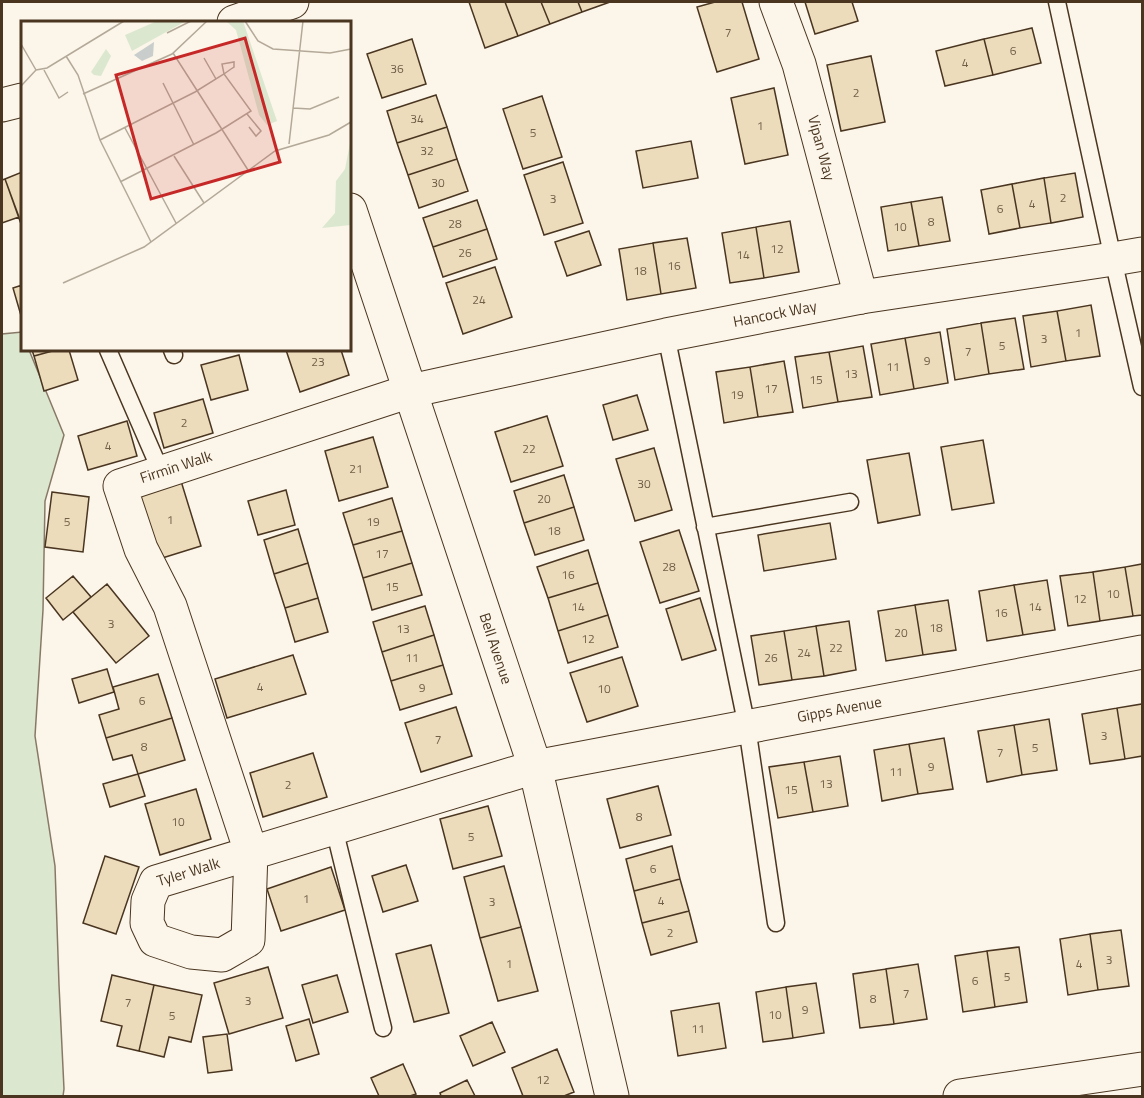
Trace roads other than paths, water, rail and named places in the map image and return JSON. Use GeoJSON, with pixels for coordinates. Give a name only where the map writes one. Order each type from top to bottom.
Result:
{"type":"FeatureCollection","features":[{"type":"Feature","properties":{"kind":"street","name":"Vipan Way"},"geometry":{"type":"LineString","coordinates":[[776,2],[799,64],[861,297]]}},
{"type":"Feature","properties":{"kind":"street"},"geometry":{"type":"LineString","coordinates":[[238,21],[285,10]]}},
{"type":"Feature","properties":{"kind":"street"},"geometry":{"type":"LineString","coordinates":[[2,105],[21,100]]}},
{"type":"Feature","properties":{"kind":"street","name":"Bell Avenue"},"geometry":{"type":"LineString","coordinates":[[351,213],[535,767],[612,1096]]}},
{"type":"Feature","properties":{"kind":"street","name":"Hancock Way"},"geometry":{"type":"LineString","coordinates":[[410,391],[666,335],[861,297],[1128,256]]}},
{"type":"Feature","properties":{"kind":"street","name":"Firmin Walk"},"geometry":{"type":"LineString","coordinates":[[334,828],[251,852],[170,606],[141,549],[120,486],[410,391]]}},
{"type":"Feature","properties":{"kind":"street","name":"Gipps Avenue"},"geometry":{"type":"LineString","coordinates":[[535,767],[1143,652]]}},
{"type":"Feature","properties":{"kind":"street"},"geometry":{"type":"LineString","coordinates":[[334,828],[535,767]]}},
{"type":"Feature","properties":{"kind":"street"},"geometry":{"type":"LineString","coordinates":[[960,1096],[1143,1069]]}},
{"type":"Feature","properties":{"kind":"lane"},"geometry":{"type":"LineString","coordinates":[[1057,2],[1128,256],[1143,387]]}},
{"type":"Feature","properties":{"kind":"lane"},"geometry":{"type":"LineString","coordinates":[[666,335],[747,727],[776,923]]}},
{"type":"Feature","properties":{"kind":"lane"},"geometry":{"type":"LineString","coordinates":[[108,351],[161,472]]}},
{"type":"Feature","properties":{"kind":"lane"},"geometry":{"type":"LineString","coordinates":[[705,527],[850,502]]}},
{"type":"Feature","properties":{"kind":"lane"},"geometry":{"type":"LineString","coordinates":[[334,828],[382,1028]]}}]}
